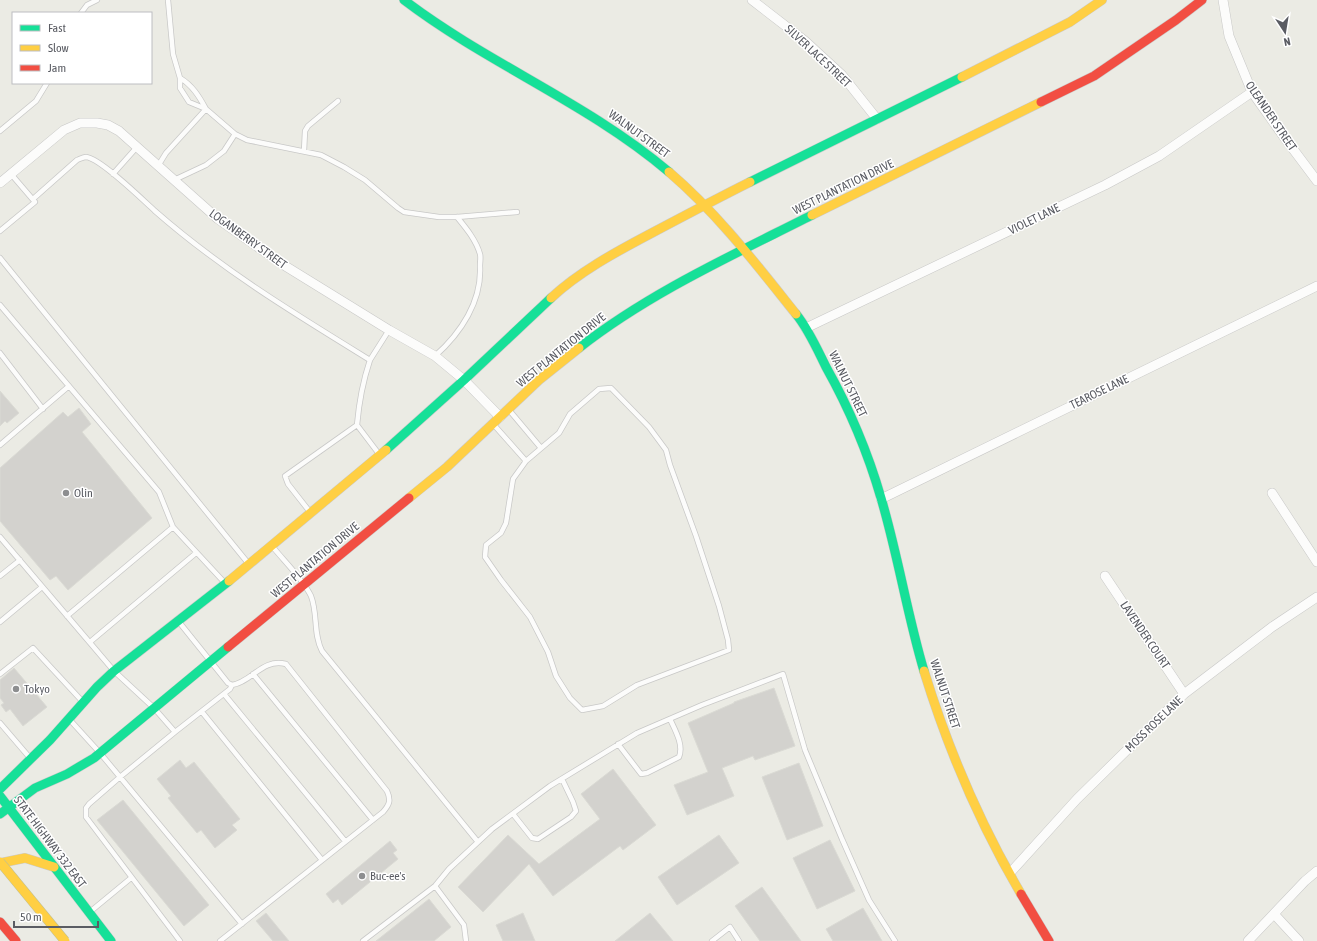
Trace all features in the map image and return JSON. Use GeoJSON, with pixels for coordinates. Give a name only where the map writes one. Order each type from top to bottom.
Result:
{"type":"FeatureCollection","features":[{"type":"Feature","properties":{"kind":"main road","name":"WALNUT STREET"},"geometry":{"type":"LineString","coordinates":[[404,0],[432,22],[470,46],[587,112],[630,141],[671,172],[745,249],[806,328],[834,380],[854,424],[881,499],[922,663],[954,759],[978,813],[1028,908],[1049,941]]}},
{"type":"Feature","properties":{"kind":"main road"},"geometry":{"type":"LineString","coordinates":[[0,789],[70,720],[97,688],[114,671],[225,584],[380,455],[464,380],[553,296],[585,272],[620,250],[704,205],[1070,22],[1102,0]]}},
{"type":"Feature","properties":{"kind":"main road","name":"WEST PLANTATION DRIVE"},"geometry":{"type":"LineString","coordinates":[[0,814],[35,788],[67,774],[94,758],[447,466],[539,380],[603,329],[694,274],[1094,76],[1176,20],[1202,0]]}},
{"type":"Feature","properties":{"kind":"main road","name":"STATE HIGHWAY 332 EAST"},"geometry":{"type":"LineString","coordinates":[[0,796],[111,941]]}},
{"type":"Feature","properties":{"kind":"main road"},"geometry":{"type":"LineString","coordinates":[[54,867],[25,858],[0,863],[65,941]]}},
{"type":"Feature","properties":{"kind":"main road"},"geometry":{"type":"LineString","coordinates":[[0,922],[16,941]]}},
{"type":"Feature","properties":{"kind":"street","name":"SILVER LACE STREET"},"geometry":{"type":"LineString","coordinates":[[752,0],[805,41],[842,75],[877,118]]}},
{"type":"Feature","properties":{"kind":"street","name":"OLEANDER STREET"},"geometry":{"type":"LineString","coordinates":[[1223,0],[1229,36],[1252,92],[1317,181]]}},
{"type":"Feature","properties":{"kind":"street","name":"VIOLET LANE"},"geometry":{"type":"LineString","coordinates":[[806,328],[1105,185],[1159,156],[1252,92]]}},
{"type":"Feature","properties":{"kind":"street","name":"LOGANBERRY STREET"},"geometry":{"type":"LineString","coordinates":[[0,183],[64,130],[80,123],[97,123],[108,125],[119,131],[218,219],[245,239],[282,264],[389,330],[436,356],[464,380],[500,417]]}},
{"type":"Feature","properties":{"kind":"street","name":"TEAROSE LANE"},"geometry":{"type":"LineString","coordinates":[[881,499],[1317,286]]}},
{"type":"Feature","properties":{"kind":"street"},"geometry":{"type":"LineString","coordinates":[[1272,493],[1317,562]]}},
{"type":"Feature","properties":{"kind":"street","name":"LAVENDER COURT"},"geometry":{"type":"LineString","coordinates":[[1105,576],[1184,694]]}},
{"type":"Feature","properties":{"kind":"street","name":"MOSS ROSE LANE"},"geometry":{"type":"LineString","coordinates":[[1010,872],[1077,798],[1184,694],[1272,627],[1317,597]]}},
{"type":"Feature","properties":{"kind":"street"},"geometry":{"type":"LineString","coordinates":[[1248,941],[1305,881],[1317,871]]}},
{"type":"Feature","properties":{"kind":"street"},"geometry":{"type":"LineString","coordinates":[[1274,914],[1299,941]]}},
{"type":"Feature","properties":{"kind":"lane"},"geometry":{"type":"LineString","coordinates":[[82,12],[87,5],[97,0]]}},
{"type":"Feature","properties":{"kind":"lane"},"geometry":{"type":"LineString","coordinates":[[168,0],[173,54],[180,78],[180,88],[190,102],[206,109],[234,134],[247,140],[320,155],[365,180],[404,212],[439,218],[517,212]]}},
{"type":"Feature","properties":{"kind":"lane"},"geometry":{"type":"LineString","coordinates":[[180,78],[188,83],[199,96],[206,109]]}},
{"type":"Feature","properties":{"kind":"lane"},"geometry":{"type":"LineString","coordinates":[[0,131],[36,101],[46,84]]}},
{"type":"Feature","properties":{"kind":"lane"},"geometry":{"type":"LineString","coordinates":[[304,151],[305,131],[308,126],[338,101]]}},
{"type":"Feature","properties":{"kind":"lane"},"geometry":{"type":"LineString","coordinates":[[158,166],[166,153],[206,109]]}},
{"type":"Feature","properties":{"kind":"lane"},"geometry":{"type":"LineString","coordinates":[[174,180],[206,165],[224,151],[234,134]]}},
{"type":"Feature","properties":{"kind":"lane"},"geometry":{"type":"LineString","coordinates":[[113,174],[137,147]]}},
{"type":"Feature","properties":{"kind":"lane"},"geometry":{"type":"LineString","coordinates":[[33,199],[77,160],[88,158],[113,174],[176,230],[229,271],[294,314],[370,360]]}},
{"type":"Feature","properties":{"kind":"lane"},"geometry":{"type":"LineString","coordinates":[[0,231],[35,202],[11,174]]}},
{"type":"Feature","properties":{"kind":"lane"},"geometry":{"type":"LineString","coordinates":[[436,356],[465,322],[476,301],[481,276],[480,254],[474,239],[457,217]]}},
{"type":"Feature","properties":{"kind":"lane"},"geometry":{"type":"LineString","coordinates":[[0,258],[249,564]]}},
{"type":"Feature","properties":{"kind":"lane"},"geometry":{"type":"LineString","coordinates":[[0,305],[159,492],[173,527],[225,584]]}},
{"type":"Feature","properties":{"kind":"lane"},"geometry":{"type":"LineString","coordinates":[[380,455],[357,425],[358,403],[363,379],[370,360],[389,330]]}},
{"type":"Feature","properties":{"kind":"lane"},"geometry":{"type":"LineString","coordinates":[[0,353],[43,409]]}},
{"type":"Feature","properties":{"kind":"lane"},"geometry":{"type":"LineString","coordinates":[[0,445],[69,386]]}},
{"type":"Feature","properties":{"kind":"lane"},"geometry":{"type":"LineString","coordinates":[[611,388],[649,427],[666,450],[696,536],[728,640],[729,650],[637,685],[603,706],[590,710],[582,710],[570,698],[556,676],[548,652],[530,617],[485,557],[486,545],[501,533],[506,523],[513,479],[526,461],[559,433],[570,414],[599,389],[611,388]]}},
{"type":"Feature","properties":{"kind":"lane"},"geometry":{"type":"LineString","coordinates":[[508,409],[541,448]]}},
{"type":"Feature","properties":{"kind":"lane"},"geometry":{"type":"LineString","coordinates":[[493,424],[526,461]]}},
{"type":"Feature","properties":{"kind":"lane"},"geometry":{"type":"LineString","coordinates":[[311,513],[288,484],[286,476],[357,425]]}},
{"type":"Feature","properties":{"kind":"lane"},"geometry":{"type":"LineString","coordinates":[[67,616],[173,527]]}},
{"type":"Feature","properties":{"kind":"lane"},"geometry":{"type":"LineString","coordinates":[[0,537],[114,671],[154,708],[174,732]]}},
{"type":"Feature","properties":{"kind":"lane"},"geometry":{"type":"LineString","coordinates":[[271,546],[304,584],[310,596],[317,639],[322,651],[478,842]]}},
{"type":"Feature","properties":{"kind":"lane"},"geometry":{"type":"LineString","coordinates":[[90,642],[196,552]]}},
{"type":"Feature","properties":{"kind":"lane"},"geometry":{"type":"LineString","coordinates":[[0,576],[20,560]]}},
{"type":"Feature","properties":{"kind":"lane"},"geometry":{"type":"LineString","coordinates":[[0,622],[42,587]]}},
{"type":"Feature","properties":{"kind":"lane"},"geometry":{"type":"LineString","coordinates":[[178,621],[232,685]]}},
{"type":"Feature","properties":{"kind":"lane"},"geometry":{"type":"LineString","coordinates":[[0,674],[33,648],[84,703]]}},
{"type":"Feature","properties":{"kind":"lane"},"geometry":{"type":"LineString","coordinates":[[180,941],[86,817],[86,808],[120,777],[174,732],[224,694],[232,685],[238,684],[273,663],[279,662],[286,664],[387,791],[390,797],[388,806],[373,820],[220,941]]}},
{"type":"Feature","properties":{"kind":"lane"},"geometry":{"type":"LineString","coordinates":[[253,674],[373,820]]}},
{"type":"Feature","properties":{"kind":"lane"},"geometry":{"type":"LineString","coordinates":[[363,941],[435,886],[449,869],[492,829],[562,779],[637,733],[702,705],[783,674],[806,750],[842,839],[869,900],[895,941]]}},
{"type":"Feature","properties":{"kind":"lane"},"geometry":{"type":"LineString","coordinates":[[224,694],[345,841]]}},
{"type":"Feature","properties":{"kind":"lane"},"geometry":{"type":"LineString","coordinates":[[202,712],[322,860]]}},
{"type":"Feature","properties":{"kind":"lane"},"geometry":{"type":"LineString","coordinates":[[618,744],[641,774],[647,773],[679,757],[682,751],[680,742],[670,719]]}},
{"type":"Feature","properties":{"kind":"lane"},"geometry":{"type":"LineString","coordinates":[[70,720],[100,753],[242,924]]}},
{"type":"Feature","properties":{"kind":"lane"},"geometry":{"type":"LineString","coordinates":[[0,723],[31,759]]}},
{"type":"Feature","properties":{"kind":"lane"},"geometry":{"type":"LineString","coordinates":[[513,814],[532,838],[538,840],[571,817],[576,811],[562,779]]}},
{"type":"Feature","properties":{"kind":"lane"},"geometry":{"type":"LineString","coordinates":[[89,913],[131,878]]}},
{"type":"Feature","properties":{"kind":"lane"},"geometry":{"type":"LineString","coordinates":[[435,886],[464,925],[466,941]]}},
{"type":"Feature","properties":{"kind":"lane"},"geometry":{"type":"LineString","coordinates":[[712,941],[730,927],[740,941]]}},
{"type":"Feature","properties":{"kind":"building"},"geometry":{"type":"Polygon","coordinates":[[[0,391],[19,413],[7,423],[5,421],[0,426],[0,391]]]}},
{"type":"Feature","properties":{"kind":"building","name":"Olin"},"geometry":{"type":"Polygon","coordinates":[[[79,408],[91,424],[82,432],[152,518],[68,590],[56,576],[50,580],[0,521],[0,468],[63,412],[68,417],[79,408]]]}},
{"type":"Feature","properties":{"kind":"building","name":"Tokyo"},"geometry":{"type":"Polygon","coordinates":[[[14,668],[47,707],[23,726],[10,709],[6,712],[1,705],[4,703],[0,698],[0,680],[14,668]]]}},
{"type":"Feature","properties":{"kind":"building"},"geometry":{"type":"Polygon","coordinates":[[[774,688],[795,746],[755,760],[753,756],[722,768],[734,796],[687,815],[674,785],[708,772],[688,723],[734,702],[774,688]]]}},
{"type":"Feature","properties":{"kind":"building"},"geometry":{"type":"Polygon","coordinates":[[[180,760],[186,768],[194,762],[240,819],[232,825],[237,830],[215,848],[201,830],[197,833],[168,798],[171,796],[157,779],[180,760]]]}},
{"type":"Feature","properties":{"kind":"building"},"geometry":{"type":"Polygon","coordinates":[[[799,763],[823,826],[787,840],[762,777],[799,763]]]}},
{"type":"Feature","properties":{"kind":"building"},"geometry":{"type":"Polygon","coordinates":[[[613,769],[656,825],[623,850],[620,846],[553,896],[529,864],[483,912],[458,887],[508,835],[539,864],[600,819],[581,794],[613,769]]]}},
{"type":"Feature","properties":{"kind":"building"},"geometry":{"type":"Polygon","coordinates":[[[123,800],[209,905],[184,926],[97,820],[123,800]]]}},
{"type":"Feature","properties":{"kind":"building"},"geometry":{"type":"Polygon","coordinates":[[[719,835],[739,863],[677,905],[658,877],[719,835]]]}},
{"type":"Feature","properties":{"kind":"building"},"geometry":{"type":"Polygon","coordinates":[[[830,840],[855,891],[817,909],[793,858],[830,840]]]}},
{"type":"Feature","properties":{"kind":"building","name":"Buc-ee's"},"geometry":{"type":"Polygon","coordinates":[[[390,841],[397,850],[393,853],[398,859],[342,905],[338,899],[333,903],[326,894],[390,841]]]}},
{"type":"Feature","properties":{"kind":"building"},"geometry":{"type":"Polygon","coordinates":[[[762,887],[801,941],[760,941],[735,906],[762,887]]]}},
{"type":"Feature","properties":{"kind":"building"},"geometry":{"type":"Polygon","coordinates":[[[429,899],[451,927],[434,941],[376,941],[429,899]]]}},
{"type":"Feature","properties":{"kind":"building"},"geometry":{"type":"Polygon","coordinates":[[[863,908],[882,941],[833,941],[826,929],[863,908]]]}},
{"type":"Feature","properties":{"kind":"building"},"geometry":{"type":"Polygon","coordinates":[[[266,913],[289,941],[273,941],[256,921],[266,913]]]}},
{"type":"Feature","properties":{"kind":"building"},"geometry":{"type":"Polygon","coordinates":[[[523,913],[535,941],[503,941],[496,925],[523,913]]]}},
{"type":"Feature","properties":{"kind":"building"},"geometry":{"type":"Polygon","coordinates":[[[650,913],[673,941],[615,941],[650,913]]]}},
{"type":"Feature","properties":{"kind":"traffic: fast"},"geometry":{"type":"LineString","coordinates":[[404,0],[469,44],[605,125],[638,147],[669,172]]}},
{"type":"Feature","properties":{"kind":"traffic: fast"},"geometry":{"type":"LineString","coordinates":[[750,182],[962,77]]}},
{"type":"Feature","properties":{"kind":"traffic: fast"},"geometry":{"type":"LineString","coordinates":[[579,348],[606,328],[663,292],[722,260],[812,215]]}},
{"type":"Feature","properties":{"kind":"traffic: fast"},"geometry":{"type":"LineString","coordinates":[[386,450],[464,380],[551,298]]}},
{"type":"Feature","properties":{"kind":"traffic: fast"},"geometry":{"type":"LineString","coordinates":[[796,314],[809,333],[842,398],[870,464],[887,519],[912,628],[924,671]]}},
{"type":"Feature","properties":{"kind":"traffic: fast"},"geometry":{"type":"LineString","coordinates":[[0,789],[50,740],[97,687],[114,671],[229,581]]}},
{"type":"Feature","properties":{"kind":"traffic: fast"},"geometry":{"type":"LineString","coordinates":[[0,814],[35,788],[67,774],[94,758],[228,647]]}},
{"type":"Feature","properties":{"kind":"traffic: fast"},"geometry":{"type":"LineString","coordinates":[[0,796],[111,941]]}},
{"type":"Feature","properties":{"kind":"traffic: slow"},"geometry":{"type":"LineString","coordinates":[[962,77],[1070,22],[1102,0]]}},
{"type":"Feature","properties":{"kind":"traffic: slow"},"geometry":{"type":"LineString","coordinates":[[812,215],[1041,102]]}},
{"type":"Feature","properties":{"kind":"traffic: slow"},"geometry":{"type":"LineString","coordinates":[[669,172],[720,222],[796,314]]}},
{"type":"Feature","properties":{"kind":"traffic: slow"},"geometry":{"type":"LineString","coordinates":[[551,298],[585,271],[610,256],[750,182]]}},
{"type":"Feature","properties":{"kind":"traffic: slow"},"geometry":{"type":"LineString","coordinates":[[409,498],[447,467],[539,380],[579,348]]}},
{"type":"Feature","properties":{"kind":"traffic: slow"},"geometry":{"type":"LineString","coordinates":[[229,581],[386,450]]}},
{"type":"Feature","properties":{"kind":"traffic: slow"},"geometry":{"type":"LineString","coordinates":[[924,671],[933,700],[966,786],[992,841],[1021,894]]}},
{"type":"Feature","properties":{"kind":"traffic: slow"},"geometry":{"type":"LineString","coordinates":[[0,863],[25,858],[54,867]]}},
{"type":"Feature","properties":{"kind":"traffic: slow"},"geometry":{"type":"LineString","coordinates":[[0,862],[65,941]]}},
{"type":"Feature","properties":{"kind":"traffic: jam"},"geometry":{"type":"LineString","coordinates":[[1041,102],[1094,76],[1176,20],[1202,0]]}},
{"type":"Feature","properties":{"kind":"traffic: jam"},"geometry":{"type":"LineString","coordinates":[[228,647],[409,498]]}},
{"type":"Feature","properties":{"kind":"traffic: jam"},"geometry":{"type":"LineString","coordinates":[[1021,894],[1049,941]]}},
{"type":"Feature","properties":{"kind":"traffic: jam"},"geometry":{"type":"LineString","coordinates":[[0,922],[16,941]]}},
{"type":"Feature","properties":{"kind":"place","name":"Olin"},"geometry":{"type":"Point","coordinates":[66,493]}},
{"type":"Feature","properties":{"kind":"place","name":"Tokyo"},"geometry":{"type":"Point","coordinates":[16,689]}},
{"type":"Feature","properties":{"kind":"place","name":"Buc-ee's"},"geometry":{"type":"Point","coordinates":[362,876]}}]}
